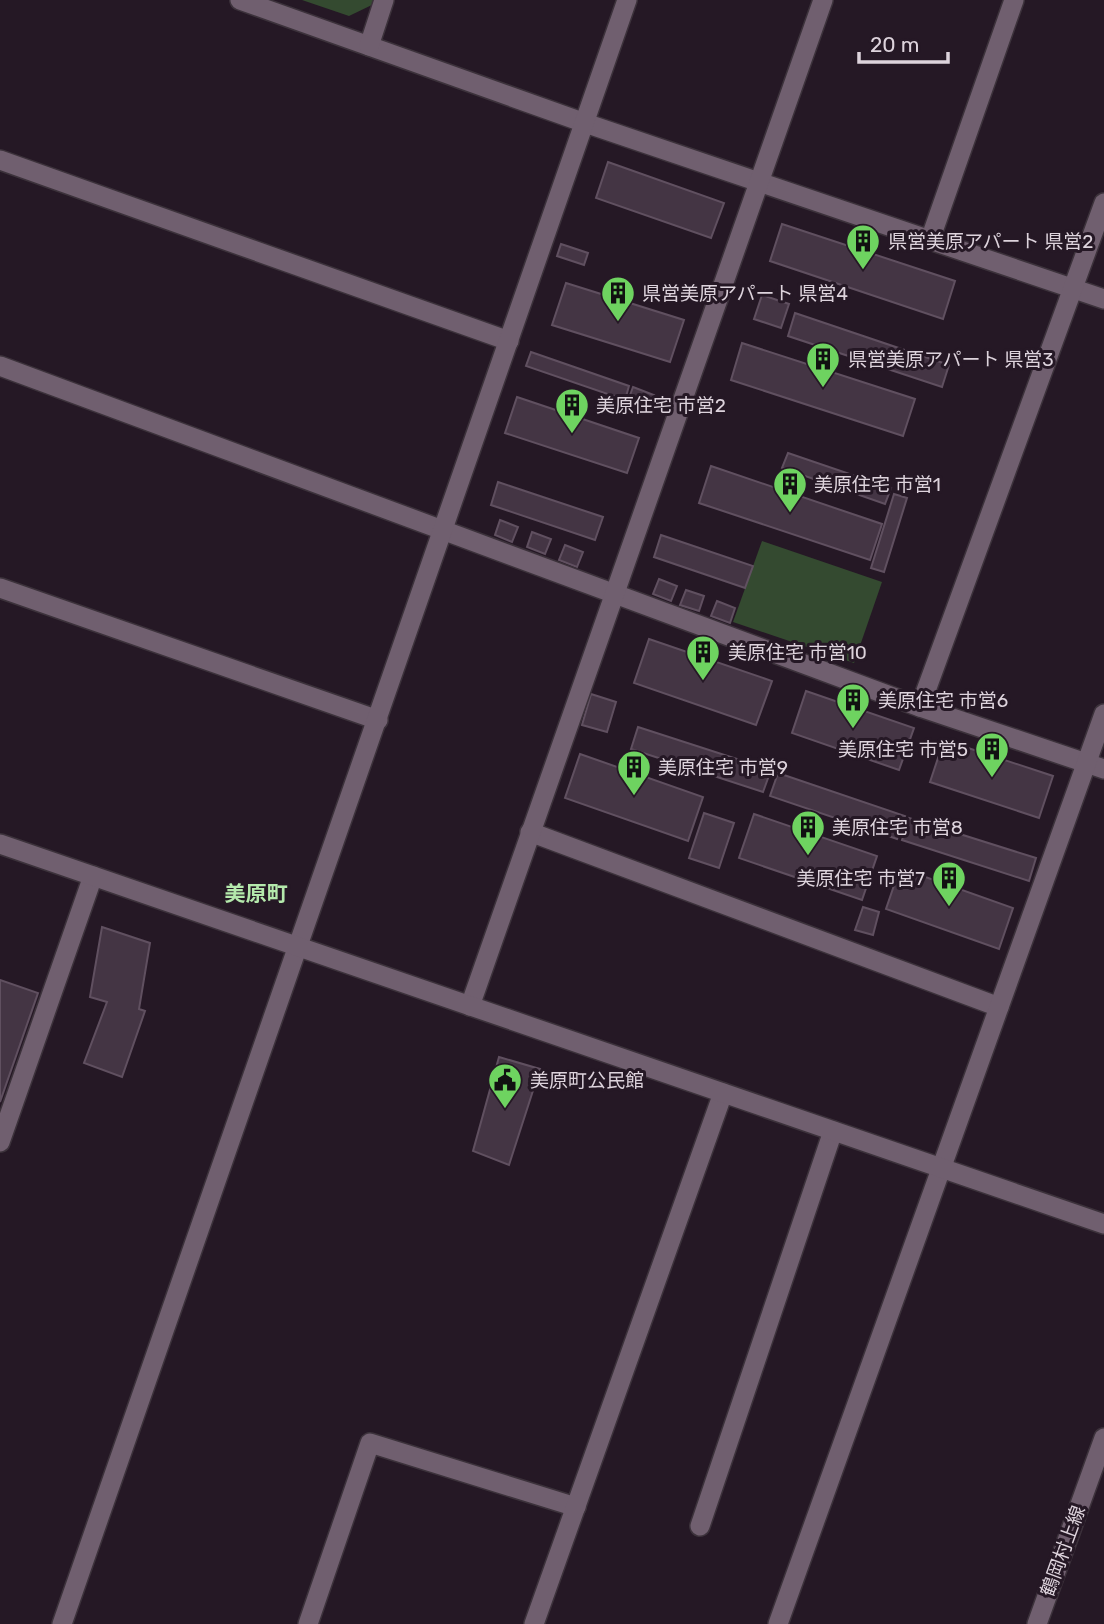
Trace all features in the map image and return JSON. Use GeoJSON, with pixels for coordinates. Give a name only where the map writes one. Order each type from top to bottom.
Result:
{"type":"FeatureCollection","features":[{"type":"Feature","properties":{"kind":"street"},"geometry":{"type":"LineString","coordinates":[[240,0],[585,123],[1104,299]]}},
{"type":"Feature","properties":{"kind":"street"},"geometry":{"type":"LineString","coordinates":[[369,46],[384,0]]}},
{"type":"Feature","properties":{"kind":"street"},"geometry":{"type":"LineString","coordinates":[[62,1624],[626,0]]}},
{"type":"Feature","properties":{"kind":"street"},"geometry":{"type":"LineString","coordinates":[[470,1006],[822,0]]}},
{"type":"Feature","properties":{"kind":"street"},"geometry":{"type":"LineString","coordinates":[[930,240],[1014,0]]}},
{"type":"Feature","properties":{"kind":"street"},"geometry":{"type":"LineString","coordinates":[[0,160],[509,341]]}},
{"type":"Feature","properties":{"kind":"street"},"geometry":{"type":"LineString","coordinates":[[920,707],[1104,203]]}},
{"type":"Feature","properties":{"kind":"street"},"geometry":{"type":"LineString","coordinates":[[0,366],[920,707],[1096,766]]}},
{"type":"Feature","properties":{"kind":"street"},"geometry":{"type":"LineString","coordinates":[[0,588],[378,720]]}},
{"type":"Feature","properties":{"kind":"street"},"geometry":{"type":"LineString","coordinates":[[778,1624],[999,1007],[1096,766],[1104,714]]}},
{"type":"Feature","properties":{"kind":"street"},"geometry":{"type":"LineString","coordinates":[[530,832],[999,1007]]}},
{"type":"Feature","properties":{"kind":"street"},"geometry":{"type":"LineString","coordinates":[[0,844],[1104,1224]]}},
{"type":"Feature","properties":{"kind":"street"},"geometry":{"type":"LineString","coordinates":[[0,1143],[93,876]]}},
{"type":"Feature","properties":{"kind":"street"},"geometry":{"type":"LineString","coordinates":[[534,1624],[723,1093]]}},
{"type":"Feature","properties":{"kind":"street"},"geometry":{"type":"LineString","coordinates":[[700,1526],[833,1131]]}},
{"type":"Feature","properties":{"kind":"street","name":"鶴岡村上線"},"geometry":{"type":"LineString","coordinates":[[1037,1624],[1104,1438]]}},
{"type":"Feature","properties":{"kind":"street"},"geometry":{"type":"LineString","coordinates":[[308,1624],[370,1443],[576,1507]]}},
{"type":"Feature","properties":{"kind":"green space"},"geometry":{"type":"Polygon","coordinates":[[[302,0],[377,0],[376,3],[349,16],[302,0]]]}},
{"type":"Feature","properties":{"kind":"green space"},"geometry":{"type":"Polygon","coordinates":[[[762,541],[882,582],[854,663],[733,622],[762,541]]]}},
{"type":"Feature","properties":{"kind":"building"},"geometry":{"type":"Polygon","coordinates":[[[608,162],[724,203],[711,238],[596,198],[608,162]]]}},
{"type":"Feature","properties":{"kind":"building","name":"県営美原アパート 県営2"},"geometry":{"type":"Polygon","coordinates":[[[782,224],[955,281],[943,319],[770,261],[782,224]]]}},
{"type":"Feature","properties":{"kind":"building"},"geometry":{"type":"Polygon","coordinates":[[[561,244],[588,253],[584,265],[557,256],[561,244]]]}},
{"type":"Feature","properties":{"kind":"building","name":"県営美原アパート 県営4"},"geometry":{"type":"Polygon","coordinates":[[[566,283],[684,320],[670,362],[552,325],[566,283]]]}},
{"type":"Feature","properties":{"kind":"building"},"geometry":{"type":"Polygon","coordinates":[[[762,295],[789,304],[781,328],[754,319],[762,295]]]}},
{"type":"Feature","properties":{"kind":"building"},"geometry":{"type":"Polygon","coordinates":[[[795,313],[949,365],[942,387],[788,336],[795,313]]]}},
{"type":"Feature","properties":{"kind":"building","name":"県営美原アパート 県営3"},"geometry":{"type":"Polygon","coordinates":[[[742,343],[915,399],[903,436],[731,380],[742,343]]]}},
{"type":"Feature","properties":{"kind":"building"},"geometry":{"type":"Polygon","coordinates":[[[531,352],[629,386],[625,400],[526,366],[531,352]]]}},
{"type":"Feature","properties":{"kind":"building"},"geometry":{"type":"Polygon","coordinates":[[[633,387],[654,395],[648,413],[626,406],[633,387]]]}},
{"type":"Feature","properties":{"kind":"building","name":"美原住宅 市営2"},"geometry":{"type":"Polygon","coordinates":[[[517,397],[639,438],[627,473],[505,433],[517,397]]]}},
{"type":"Feature","properties":{"kind":"building"},"geometry":{"type":"Polygon","coordinates":[[[788,453],[891,488],[885,504],[782,468],[788,453]]]}},
{"type":"Feature","properties":{"kind":"building","name":"美原住宅 市営1"},"geometry":{"type":"Polygon","coordinates":[[[711,466],[882,524],[870,560],[699,503],[711,466]]]}},
{"type":"Feature","properties":{"kind":"building"},"geometry":{"type":"Polygon","coordinates":[[[498,482],[603,517],[595,540],[491,505],[498,482]]]}},
{"type":"Feature","properties":{"kind":"building"},"geometry":{"type":"Polygon","coordinates":[[[894,494],[907,498],[884,572],[871,568],[894,494]]]}},
{"type":"Feature","properties":{"kind":"building"},"geometry":{"type":"Polygon","coordinates":[[[500,520],[518,527],[512,542],[495,535],[500,520]]]}},
{"type":"Feature","properties":{"kind":"building"},"geometry":{"type":"Polygon","coordinates":[[[532,532],[551,539],[545,554],[527,547],[532,532]]]}},
{"type":"Feature","properties":{"kind":"building"},"geometry":{"type":"Polygon","coordinates":[[[661,535],[753,566],[745,588],[654,557],[661,535]]]}},
{"type":"Feature","properties":{"kind":"building"},"geometry":{"type":"Polygon","coordinates":[[[565,545],[583,552],[577,567],[559,560],[565,545]]]}},
{"type":"Feature","properties":{"kind":"building"},"geometry":{"type":"Polygon","coordinates":[[[659,579],[677,586],[671,601],[653,594],[659,579]]]}},
{"type":"Feature","properties":{"kind":"building"},"geometry":{"type":"Polygon","coordinates":[[[686,590],[704,596],[699,611],[680,605],[686,590]]]}},
{"type":"Feature","properties":{"kind":"building"},"geometry":{"type":"Polygon","coordinates":[[[717,601],[735,608],[730,623],[711,616],[717,601]]]}},
{"type":"Feature","properties":{"kind":"building","name":"美原住宅 市営10"},"geometry":{"type":"Polygon","coordinates":[[[649,639],[772,681],[756,725],[634,683],[649,639]]]}},
{"type":"Feature","properties":{"kind":"building","name":"美原住宅 市営6"},"geometry":{"type":"Polygon","coordinates":[[[806,691],[914,728],[899,770],[792,733],[806,691]]]}},
{"type":"Feature","properties":{"kind":"building"},"geometry":{"type":"Polygon","coordinates":[[[591,694],[616,702],[607,732],[582,725],[591,694]]]}},
{"type":"Feature","properties":{"kind":"building"},"geometry":{"type":"Polygon","coordinates":[[[638,727],[771,770],[763,792],[631,749],[638,727]]]}},
{"type":"Feature","properties":{"kind":"building","name":"美原住宅 市営5"},"geometry":{"type":"Polygon","coordinates":[[[944,740],[1053,776],[1039,818],[930,782],[944,740]]]}},
{"type":"Feature","properties":{"kind":"building","name":"美原住宅 市営9"},"geometry":{"type":"Polygon","coordinates":[[[580,754],[703,797],[688,841],[565,798],[580,754]]]}},
{"type":"Feature","properties":{"kind":"building"},"geometry":{"type":"Polygon","coordinates":[[[778,773],[905,816],[897,839],[770,796],[778,773]]]}},
{"type":"Feature","properties":{"kind":"building"},"geometry":{"type":"Polygon","coordinates":[[[704,813],[734,823],[719,868],[689,858],[704,813]]]}},
{"type":"Feature","properties":{"kind":"building","name":"美原住宅 市営8"},"geometry":{"type":"Polygon","coordinates":[[[754,814],[877,856],[862,900],[739,858],[754,814]]]}},
{"type":"Feature","properties":{"kind":"building"},"geometry":{"type":"Polygon","coordinates":[[[909,818],[1036,858],[1029,881],[902,840],[909,818]]]}},
{"type":"Feature","properties":{"kind":"building","name":"美原住宅 市営7"},"geometry":{"type":"Polygon","coordinates":[[[900,868],[1013,908],[999,949],[886,909],[900,868]]]}},
{"type":"Feature","properties":{"kind":"building"},"geometry":{"type":"Polygon","coordinates":[[[863,907],[879,912],[873,935],[855,930],[863,907]]]}},
{"type":"Feature","properties":{"kind":"building"},"geometry":{"type":"Polygon","coordinates":[[[102,927],[150,943],[139,1009],[145,1011],[122,1077],[84,1063],[107,1002],[90,997],[102,927]]]}},
{"type":"Feature","properties":{"kind":"building"},"geometry":{"type":"Polygon","coordinates":[[[0,980],[38,993],[0,1102],[0,980]]]}},
{"type":"Feature","properties":{"kind":"building","name":"美原町公民館"},"geometry":{"type":"Polygon","coordinates":[[[499,1057],[540,1069],[509,1165],[473,1151],[499,1057]]]}},
{"type":"Feature","properties":{"kind":"place","name":"県営美原アパート 県営2"},"geometry":{"type":"Point","coordinates":[863,271]}},
{"type":"Feature","properties":{"kind":"place","name":"県営美原アパート 県営4"},"geometry":{"type":"Point","coordinates":[618,323]}},
{"type":"Feature","properties":{"kind":"place","name":"県営美原アパート 県営3"},"geometry":{"type":"Point","coordinates":[823,389]}},
{"type":"Feature","properties":{"kind":"place","name":"美原住宅 市営2"},"geometry":{"type":"Point","coordinates":[572,435]}},
{"type":"Feature","properties":{"kind":"place","name":"美原住宅 市営1"},"geometry":{"type":"Point","coordinates":[790,514]}},
{"type":"Feature","properties":{"kind":"place","name":"美原住宅 市営10"},"geometry":{"type":"Point","coordinates":[703,682]}},
{"type":"Feature","properties":{"kind":"place","name":"美原住宅 市営6"},"geometry":{"type":"Point","coordinates":[853,730]}},
{"type":"Feature","properties":{"kind":"place","name":"美原住宅 市営5"},"geometry":{"type":"Point","coordinates":[992,779]}},
{"type":"Feature","properties":{"kind":"place","name":"美原住宅 市営9"},"geometry":{"type":"Point","coordinates":[634,797]}},
{"type":"Feature","properties":{"kind":"place","name":"美原住宅 市営8"},"geometry":{"type":"Point","coordinates":[808,857]}},
{"type":"Feature","properties":{"kind":"place","name":"美原住宅 市営7"},"geometry":{"type":"Point","coordinates":[949,908]}},
{"type":"Feature","properties":{"kind":"place","name":"美原町公民館"},"geometry":{"type":"Point","coordinates":[505,1110]}},
{"type":"Feature","properties":{"kind":"district","name":"美原町"},"geometry":{"type":"Point","coordinates":[256,893]}}]}
